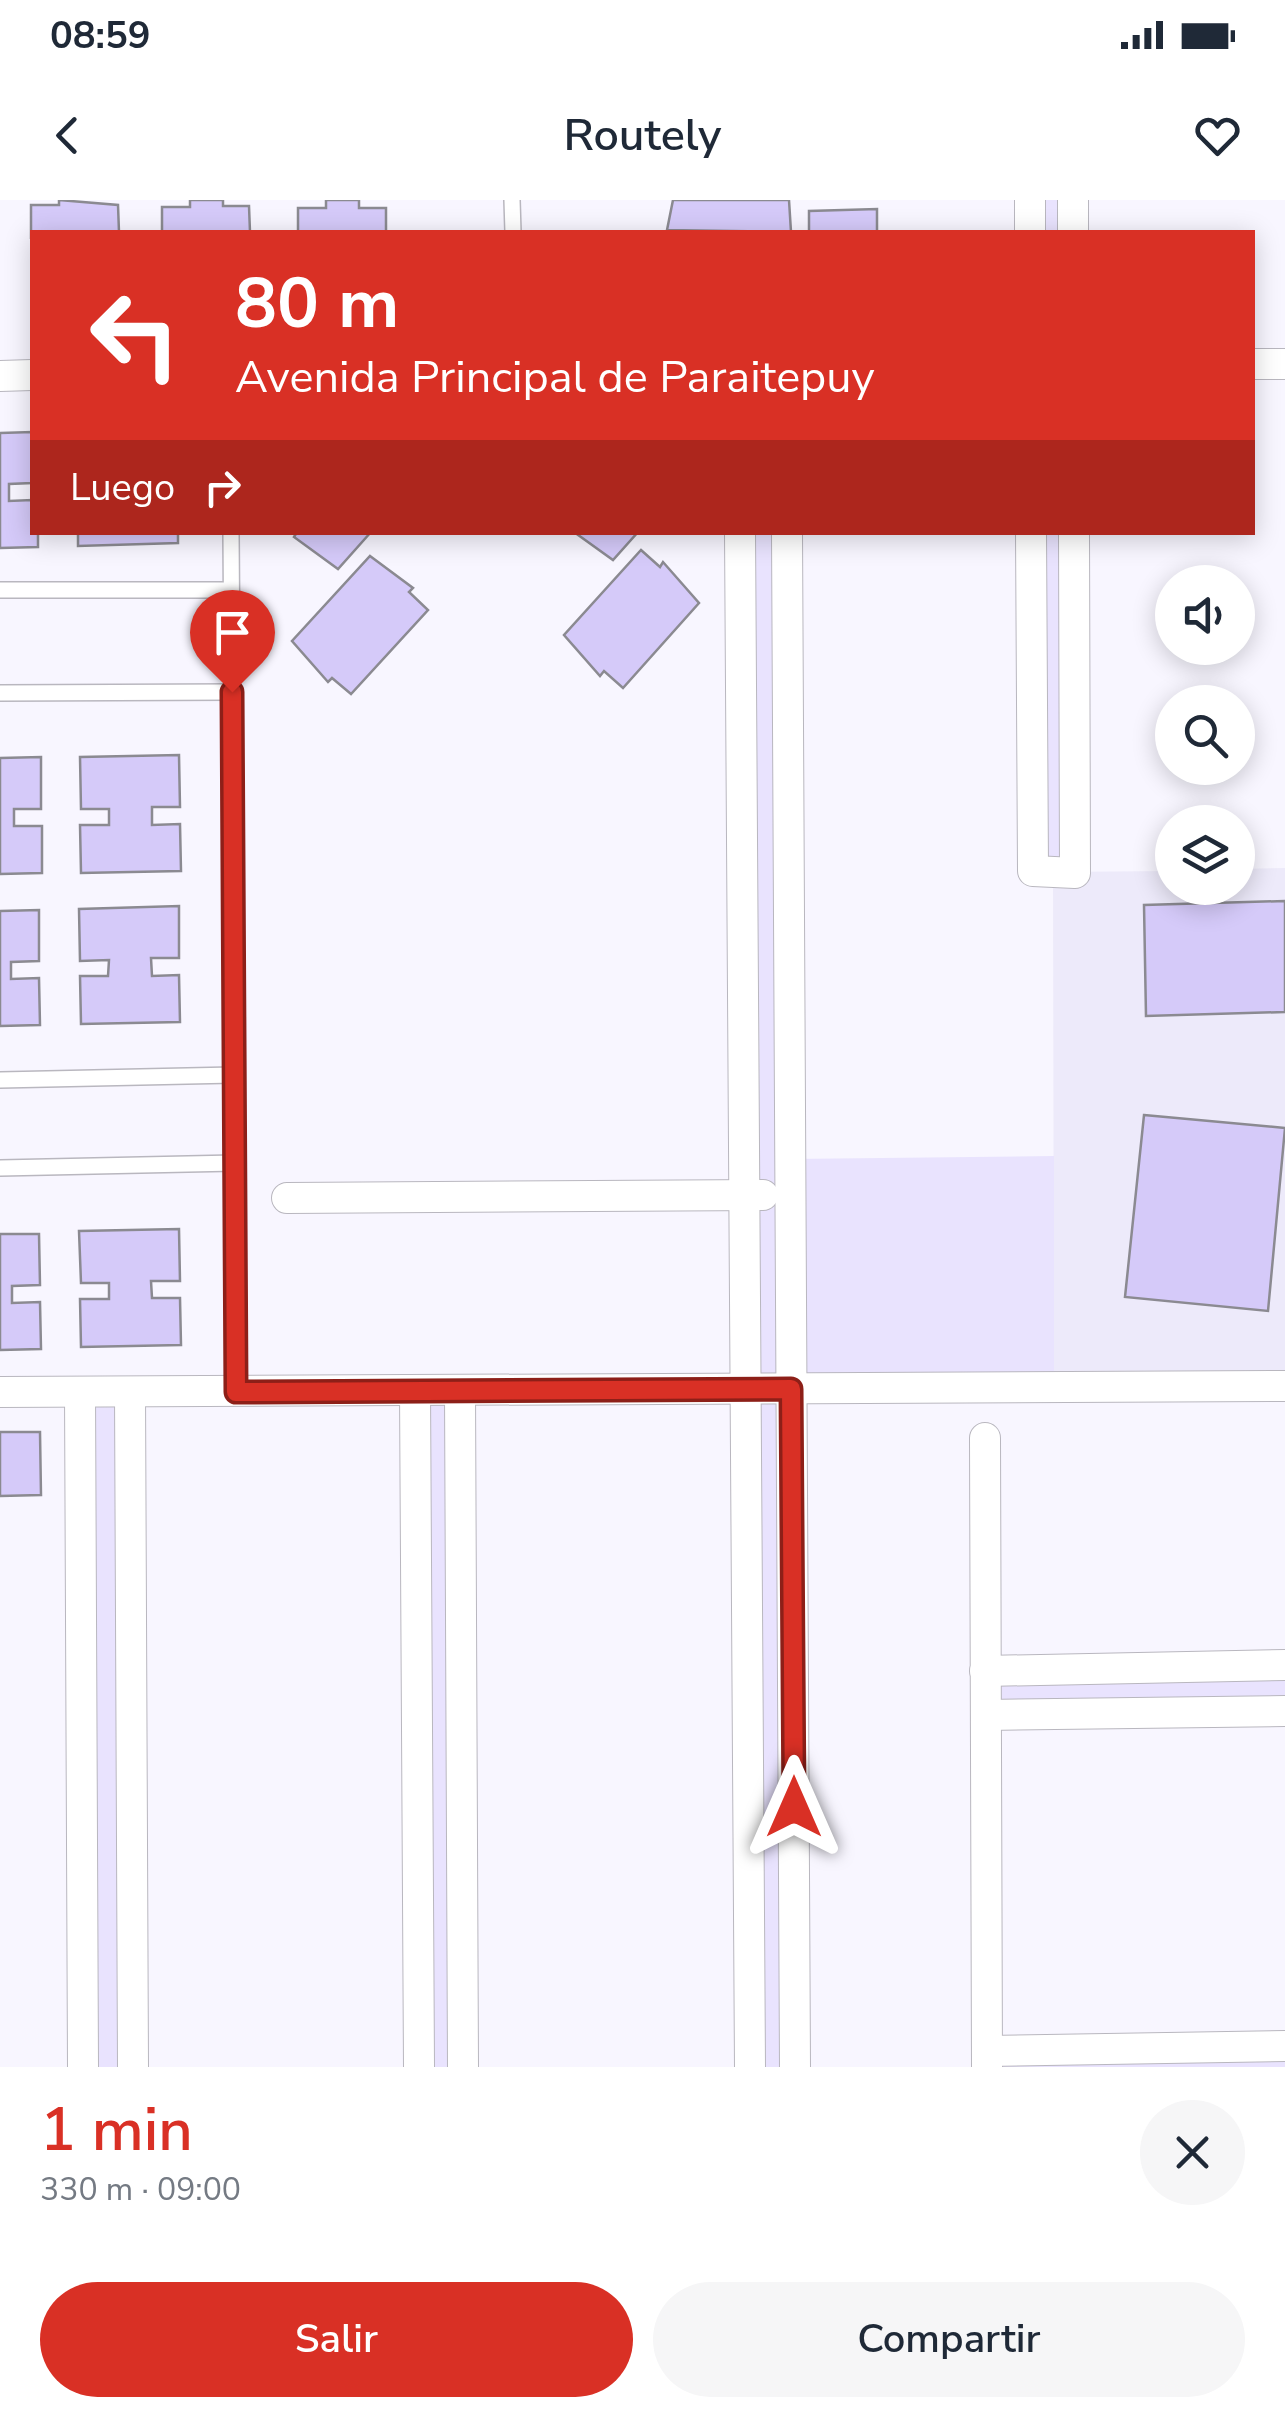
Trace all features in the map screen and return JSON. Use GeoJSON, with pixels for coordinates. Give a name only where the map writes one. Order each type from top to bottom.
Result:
{"type":"FeatureCollection","features":[{"type":"Feature","properties":{"kind":"street"},"geometry":{"type":"LineString","coordinates":[[1030,200],[1030,230]]}},
{"type":"Feature","properties":{"kind":"street"},"geometry":{"type":"LineString","coordinates":[[1073,200],[1073,230]]}},
{"type":"Feature","properties":{"kind":"street"},"geometry":{"type":"LineString","coordinates":[[1255,364],[1285,364]]}},
{"type":"Feature","properties":{"kind":"street"},"geometry":{"type":"LineString","coordinates":[[0,376],[30,375]]}},
{"type":"Feature","properties":{"kind":"street"},"geometry":{"type":"LineString","coordinates":[[740,535],[750,2067]]}},
{"type":"Feature","properties":{"kind":"street"},"geometry":{"type":"LineString","coordinates":[[787,535],[795,2067]]}},
{"type":"Feature","properties":{"kind":"street"},"geometry":{"type":"LineString","coordinates":[[1032,535],[1033,872],[1075,873],[1074,535]]}},
{"type":"Feature","properties":{"kind":"street"},"geometry":{"type":"LineString","coordinates":[[742,874],[789,872]]}},
{"type":"Feature","properties":{"kind":"street"},"geometry":{"type":"LineString","coordinates":[[288,1198],[790,1196]]}},
{"type":"Feature","properties":{"kind":"street"},"geometry":{"type":"LineString","coordinates":[[0,1392],[1285,1386]]}},
{"type":"Feature","properties":{"kind":"street"},"geometry":{"type":"LineString","coordinates":[[415,1391],[418,2067]]}},
{"type":"Feature","properties":{"kind":"street"},"geometry":{"type":"LineString","coordinates":[[460,1391],[463,2067]]}},
{"type":"Feature","properties":{"kind":"street"},"geometry":{"type":"LineString","coordinates":[[80,1392],[83,2067]]}},
{"type":"Feature","properties":{"kind":"street"},"geometry":{"type":"LineString","coordinates":[[130,1392],[133,2067]]}},
{"type":"Feature","properties":{"kind":"street"},"geometry":{"type":"LineString","coordinates":[[984,1438],[986,2059],[1285,2046]]}},
{"type":"Feature","properties":{"kind":"street"},"geometry":{"type":"LineString","coordinates":[[986,1671],[1285,1666]]}},
{"type":"Feature","properties":{"kind":"street"},"geometry":{"type":"LineString","coordinates":[[986,1715],[1285,1710]]}},
{"type":"Feature","properties":{"kind":"street"},"geometry":{"type":"LineString","coordinates":[[418,1867],[462,1865]]}},
{"type":"Feature","properties":{"kind":"street"},"geometry":{"type":"LineString","coordinates":[[82,1877],[132,1875]]}},
{"type":"Feature","properties":{"kind":"street"},"geometry":{"type":"LineString","coordinates":[[748,1886],[794,1884]]}},
{"type":"Feature","properties":{"kind":"lane"},"geometry":{"type":"LineString","coordinates":[[512,200],[512,230]]}},
{"type":"Feature","properties":{"kind":"lane"},"geometry":{"type":"LineString","coordinates":[[231,535],[236,1392]]}},
{"type":"Feature","properties":{"kind":"lane"},"geometry":{"type":"LineString","coordinates":[[0,590],[231,590]]}},
{"type":"Feature","properties":{"kind":"lane"},"geometry":{"type":"LineString","coordinates":[[0,693],[232,692]]}},
{"type":"Feature","properties":{"kind":"lane"},"geometry":{"type":"LineString","coordinates":[[0,1080],[234,1076]]}},
{"type":"Feature","properties":{"kind":"lane"},"geometry":{"type":"LineString","coordinates":[[0,1168],[235,1163]]}},
{"type":"Feature","properties":{"kind":"shaded area"},"geometry":{"type":"Polygon","coordinates":[[[1030,200],[1073,200],[1073,230],[1030,230],[1030,200]]]}},
{"type":"Feature","properties":{"kind":"shaded area"},"geometry":{"type":"Polygon","coordinates":[[[740,535],[787,535],[790,1159],[1054,1156],[1054,1387],[792,1389],[795,2067],[750,2067],[740,535]]]}},
{"type":"Feature","properties":{"kind":"shaded area"},"geometry":{"type":"Polygon","coordinates":[[[1031,535],[1074,535],[1075,873],[1033,871],[1031,535]]]}},
{"type":"Feature","properties":{"kind":"shaded area"},"geometry":{"type":"Polygon","coordinates":[[[1285,868],[1285,1386],[1054,1387],[1053,872],[1155,871],[1155,905],[1255,905],[1255,869],[1285,868]]]}},
{"type":"Feature","properties":{"kind":"shaded area"},"geometry":{"type":"Polygon","coordinates":[[[415,1391],[460,1391],[463,2067],[419,2067],[415,1391]]]}},
{"type":"Feature","properties":{"kind":"shaded area"},"geometry":{"type":"Polygon","coordinates":[[[80,1392],[130,1392],[133,2067],[83,2067],[80,1392]]]}},
{"type":"Feature","properties":{"kind":"shaded area"},"geometry":{"type":"Polygon","coordinates":[[[1285,1665],[1285,1711],[986,1715],[985,1671],[1285,1665]]]}},
{"type":"Feature","properties":{"kind":"shaded area"},"geometry":{"type":"Polygon","coordinates":[[[1285,2046],[1285,2067],[987,2067],[987,2051],[1285,2046]]]}},
{"type":"Feature","properties":{"kind":"building"},"geometry":{"type":"Polygon","coordinates":[[[59,200],[118,205],[119,230],[31,230],[31,205],[59,205],[59,200]]]}},
{"type":"Feature","properties":{"kind":"building"},"geometry":{"type":"Polygon","coordinates":[[[190,200],[223,200],[223,206],[249,206],[250,230],[162,230],[162,207],[190,207],[190,200]]]}},
{"type":"Feature","properties":{"kind":"building"},"geometry":{"type":"Polygon","coordinates":[[[326,200],[359,200],[359,208],[386,208],[386,230],[298,230],[298,208],[326,208],[326,200]]]}},
{"type":"Feature","properties":{"kind":"building"},"geometry":{"type":"Polygon","coordinates":[[[673,200],[789,200],[791,230],[667,230],[673,200]]]}},
{"type":"Feature","properties":{"kind":"building"},"geometry":{"type":"Polygon","coordinates":[[[877,209],[877,230],[809,230],[809,211],[877,209]]]}},
{"type":"Feature","properties":{"kind":"building"},"geometry":{"type":"Polygon","coordinates":[[[30,432],[30,483],[9,484],[9,501],[30,500],[30,535],[38,535],[38,547],[0,548],[0,433],[30,432]]]}},
{"type":"Feature","properties":{"kind":"building"},"geometry":{"type":"Polygon","coordinates":[[[78,535],[178,535],[178,543],[78,546],[78,535]]]}},
{"type":"Feature","properties":{"kind":"building"},"geometry":{"type":"Polygon","coordinates":[[[295,535],[368,535],[338,569],[295,535]]]}},
{"type":"Feature","properties":{"kind":"building"},"geometry":{"type":"Polygon","coordinates":[[[578,535],[635,535],[613,560],[578,535]]]}},
{"type":"Feature","properties":{"kind":"building"},"geometry":{"type":"Polygon","coordinates":[[[641,550],[660,567],[663,562],[699,603],[623,688],[604,671],[600,676],[564,635],[641,550]]]}},
{"type":"Feature","properties":{"kind":"building"},"geometry":{"type":"Polygon","coordinates":[[[370,556],[413,588],[409,592],[428,610],[351,694],[332,678],[328,682],[292,641],[370,556]]]}},
{"type":"Feature","properties":{"kind":"building"},"geometry":{"type":"Polygon","coordinates":[[[179,755],[180,807],[152,807],[152,825],[180,824],[181,871],[81,873],[80,825],[109,825],[109,809],[81,809],[80,757],[179,755]]]}},
{"type":"Feature","properties":{"kind":"building"},"geometry":{"type":"Polygon","coordinates":[[[41,757],[41,809],[14,809],[14,826],[42,826],[42,873],[0,874],[0,758],[41,757]]]}},
{"type":"Feature","properties":{"kind":"building"},"geometry":{"type":"Polygon","coordinates":[[[1285,901],[1285,1012],[1146,1016],[1144,905],[1255,905],[1255,902],[1285,901]]]}},
{"type":"Feature","properties":{"kind":"building"},"geometry":{"type":"Polygon","coordinates":[[[179,906],[179,958],[151,958],[152,976],[179,975],[180,1022],[81,1024],[80,976],[108,976],[109,960],[80,961],[79,909],[179,906]]]}},
{"type":"Feature","properties":{"kind":"building"},"geometry":{"type":"Polygon","coordinates":[[[39,910],[39,961],[11,962],[11,979],[39,978],[40,1025],[0,1026],[0,911],[39,910]]]}},
{"type":"Feature","properties":{"kind":"building"},"geometry":{"type":"Polygon","coordinates":[[[1144,1115],[1285,1128],[1268,1311],[1125,1297],[1144,1115]]]}},
{"type":"Feature","properties":{"kind":"building"},"geometry":{"type":"Polygon","coordinates":[[[179,1229],[180,1281],[151,1281],[152,1298],[180,1298],[181,1345],[81,1347],[80,1299],[109,1299],[109,1283],[81,1283],[79,1231],[179,1229]]]}},
{"type":"Feature","properties":{"kind":"building"},"geometry":{"type":"Polygon","coordinates":[[[0,1234],[39,1234],[40,1285],[12,1286],[12,1303],[40,1302],[41,1349],[0,1350],[0,1234]]]}},
{"type":"Feature","properties":{"kind":"building"},"geometry":{"type":"Polygon","coordinates":[[[0,1432],[40,1432],[41,1495],[0,1496],[0,1432]]]}},
{"type":"Feature","properties":{"kind":"route"},"geometry":{"type":"LineString","coordinates":[[232,692],[236,1392],[791,1389],[794,1807]]}}]}
